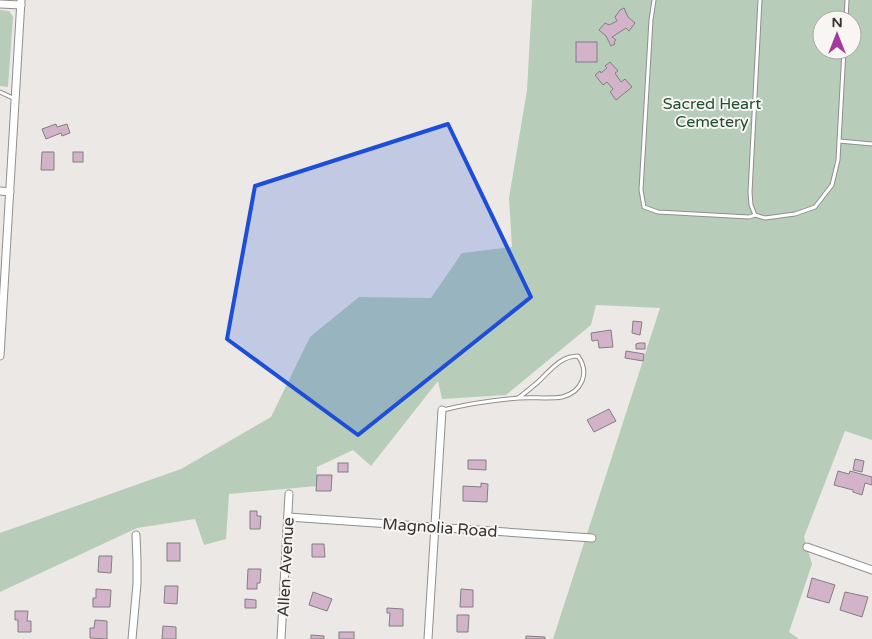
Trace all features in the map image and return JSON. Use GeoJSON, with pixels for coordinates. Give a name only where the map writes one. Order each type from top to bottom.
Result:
{"type":"FeatureCollection","features":[{"type":"Feature","properties":{"kind":"street"},"geometry":{"type":"LineString","coordinates":[[0,4],[21,2],[0,354]]}},
{"type":"Feature","properties":{"kind":"street"},"geometry":{"type":"LineString","coordinates":[[0,191],[10,192]]}},
{"type":"Feature","properties":{"kind":"street"},"geometry":{"type":"LineString","coordinates":[[428,639],[442,410]]}},
{"type":"Feature","properties":{"kind":"street","name":"Allen Avenue"},"geometry":{"type":"LineString","coordinates":[[280,639],[289,494]]}},
{"type":"Feature","properties":{"kind":"street","name":"Magnolia Road"},"geometry":{"type":"LineString","coordinates":[[288,517],[592,538]]}},
{"type":"Feature","properties":{"kind":"street"},"geometry":{"type":"LineString","coordinates":[[132,639],[136,600],[136,535]]}},
{"type":"Feature","properties":{"kind":"street"},"geometry":{"type":"LineString","coordinates":[[807,547],[872,570]]}},
{"type":"Feature","properties":{"kind":"lane"},"geometry":{"type":"LineString","coordinates":[[653,0],[641,190],[644,208],[658,212],[748,217],[755,215],[765,218],[795,214],[815,207],[832,186],[838,160],[843,60]]}},
{"type":"Feature","properties":{"kind":"lane"},"geometry":{"type":"LineString","coordinates":[[755,215],[751,206],[750,192],[760,0]]}},
{"type":"Feature","properties":{"kind":"lane"},"geometry":{"type":"LineString","coordinates":[[0,92],[16,99]]}},
{"type":"Feature","properties":{"kind":"lane"},"geometry":{"type":"LineString","coordinates":[[839,142],[872,144]]}},
{"type":"Feature","properties":{"kind":"lane"},"geometry":{"type":"LineString","coordinates":[[442,410],[518,398],[562,397],[578,389],[584,378],[583,363],[578,356],[571,356],[557,363],[518,398]]}},
{"type":"Feature","properties":{"kind":"highlighted area"},"geometry":{"type":"Polygon","coordinates":[[[448,124],[531,297],[358,435],[227,339],[255,186],[448,124]]]}},
{"type":"Feature","properties":{"kind":"green space","name":"Sacred Heart Cemetery"},"geometry":{"type":"Polygon","coordinates":[[[532,0],[872,0],[872,440],[845,431],[804,537],[812,564],[789,632],[799,639],[553,639],[660,308],[596,305],[591,325],[506,395],[442,399],[438,381],[371,466],[353,450],[317,467],[317,486],[229,494],[226,539],[204,545],[195,519],[137,528],[0,592],[0,533],[181,469],[271,417],[310,337],[359,297],[431,298],[462,253],[512,247],[509,198],[527,90],[532,0]]]}},
{"type":"Feature","properties":{"kind":"green space"},"geometry":{"type":"Polygon","coordinates":[[[0,10],[9,11],[13,17],[8,87],[0,86],[0,10]]]}},
{"type":"Feature","properties":{"kind":"building"},"geometry":{"type":"Polygon","coordinates":[[[624,8],[628,17],[635,23],[629,31],[626,28],[612,37],[616,40],[615,44],[611,46],[606,36],[599,30],[605,23],[609,25],[617,21],[615,17],[624,8]]]}},
{"type":"Feature","properties":{"kind":"building"},"geometry":{"type":"Polygon","coordinates":[[[576,42],[597,42],[597,62],[576,62],[576,42]]]}},
{"type":"Feature","properties":{"kind":"building"},"geometry":{"type":"Polygon","coordinates":[[[610,62],[618,71],[615,73],[621,82],[625,79],[632,87],[616,100],[610,92],[613,89],[607,82],[603,85],[595,75],[607,68],[605,66],[610,62]]]}},
{"type":"Feature","properties":{"kind":"building"},"geometry":{"type":"Polygon","coordinates":[[[56,124],[57,127],[67,124],[70,133],[62,136],[61,133],[46,139],[42,129],[56,124]]]}},
{"type":"Feature","properties":{"kind":"building"},"geometry":{"type":"Polygon","coordinates":[[[42,152],[54,152],[54,170],[41,170],[42,152]]]}},
{"type":"Feature","properties":{"kind":"building"},"geometry":{"type":"Polygon","coordinates":[[[73,152],[83,152],[83,162],[73,162],[73,152]]]}},
{"type":"Feature","properties":{"kind":"building"},"geometry":{"type":"Polygon","coordinates":[[[633,321],[642,322],[640,335],[632,333],[633,321]]]}},
{"type":"Feature","properties":{"kind":"building"},"geometry":{"type":"Polygon","coordinates":[[[611,330],[613,347],[599,348],[598,340],[592,341],[591,333],[611,330]]]}},
{"type":"Feature","properties":{"kind":"building"},"geometry":{"type":"Polygon","coordinates":[[[645,343],[645,349],[636,349],[636,344],[645,343]]]}},
{"type":"Feature","properties":{"kind":"building"},"geometry":{"type":"Polygon","coordinates":[[[626,351],[644,354],[643,361],[625,358],[626,351]]]}},
{"type":"Feature","properties":{"kind":"building"},"geometry":{"type":"Polygon","coordinates":[[[609,409],[616,421],[594,432],[587,420],[609,409]]]}},
{"type":"Feature","properties":{"kind":"building"},"geometry":{"type":"Polygon","coordinates":[[[855,459],[864,461],[862,472],[853,470],[855,459]]]}},
{"type":"Feature","properties":{"kind":"building"},"geometry":{"type":"Polygon","coordinates":[[[468,460],[486,460],[486,470],[468,469],[468,460]]]}},
{"type":"Feature","properties":{"kind":"building"},"geometry":{"type":"Polygon","coordinates":[[[338,463],[348,463],[348,472],[338,472],[338,463]]]}},
{"type":"Feature","properties":{"kind":"building"},"geometry":{"type":"Polygon","coordinates":[[[838,471],[849,474],[850,471],[872,477],[872,485],[865,483],[862,495],[853,492],[853,490],[834,485],[838,471]]]}},
{"type":"Feature","properties":{"kind":"building"},"geometry":{"type":"Polygon","coordinates":[[[317,475],[332,475],[331,491],[316,491],[317,475]]]}},
{"type":"Feature","properties":{"kind":"building"},"geometry":{"type":"Polygon","coordinates":[[[481,483],[488,484],[487,502],[463,501],[463,486],[481,487],[481,483]]]}},
{"type":"Feature","properties":{"kind":"building"},"geometry":{"type":"Polygon","coordinates":[[[250,511],[257,511],[257,516],[261,516],[260,529],[250,529],[250,511]]]}},
{"type":"Feature","properties":{"kind":"building"},"geometry":{"type":"Polygon","coordinates":[[[167,543],[180,543],[180,561],[167,561],[167,543]]]}},
{"type":"Feature","properties":{"kind":"building"},"geometry":{"type":"Polygon","coordinates":[[[312,544],[324,544],[325,557],[312,557],[312,544]]]}},
{"type":"Feature","properties":{"kind":"building"},"geometry":{"type":"Polygon","coordinates":[[[99,556],[112,556],[111,573],[98,572],[99,556]]]}},
{"type":"Feature","properties":{"kind":"building"},"geometry":{"type":"Polygon","coordinates":[[[248,569],[261,569],[260,583],[257,583],[257,589],[247,589],[248,569]]]}},
{"type":"Feature","properties":{"kind":"building"},"geometry":{"type":"Polygon","coordinates":[[[812,578],[835,585],[829,603],[807,597],[812,578]]]}},
{"type":"Feature","properties":{"kind":"building"},"geometry":{"type":"Polygon","coordinates":[[[165,586],[178,586],[177,604],[164,603],[165,586]]]}},
{"type":"Feature","properties":{"kind":"building"},"geometry":{"type":"Polygon","coordinates":[[[96,589],[111,590],[110,607],[93,607],[96,589]]]}},
{"type":"Feature","properties":{"kind":"building"},"geometry":{"type":"Polygon","coordinates":[[[461,589],[473,590],[473,607],[460,607],[461,589]]]}},
{"type":"Feature","properties":{"kind":"building"},"geometry":{"type":"Polygon","coordinates":[[[313,592],[332,599],[327,611],[309,605],[313,592]]]}},
{"type":"Feature","properties":{"kind":"building"},"geometry":{"type":"Polygon","coordinates":[[[845,592],[868,597],[862,617],[840,610],[845,592]]]}},
{"type":"Feature","properties":{"kind":"building"},"geometry":{"type":"Polygon","coordinates":[[[245,599],[256,600],[256,608],[245,608],[245,599]]]}},
{"type":"Feature","properties":{"kind":"building"},"geometry":{"type":"Polygon","coordinates":[[[387,608],[403,609],[403,626],[389,626],[390,613],[387,613],[387,608]]]}},
{"type":"Feature","properties":{"kind":"building"},"geometry":{"type":"Polygon","coordinates":[[[15,611],[28,611],[27,621],[31,621],[31,632],[18,632],[18,620],[15,620],[15,611]]]}},
{"type":"Feature","properties":{"kind":"building"},"geometry":{"type":"Polygon","coordinates":[[[457,615],[469,615],[468,632],[457,632],[457,615]]]}},
{"type":"Feature","properties":{"kind":"building"},"geometry":{"type":"Polygon","coordinates":[[[95,620],[107,621],[107,639],[90,638],[90,628],[94,628],[95,620]]]}},
{"type":"Feature","properties":{"kind":"building"},"geometry":{"type":"Polygon","coordinates":[[[163,626],[176,627],[176,639],[162,639],[163,626]]]}},
{"type":"Feature","properties":{"kind":"building"},"geometry":{"type":"Polygon","coordinates":[[[339,632],[354,632],[354,639],[339,639],[339,632]]]}},
{"type":"Feature","properties":{"kind":"building"},"geometry":{"type":"Polygon","coordinates":[[[311,635],[324,636],[324,639],[311,639],[311,635]]]}},
{"type":"Feature","properties":{"kind":"building"},"geometry":{"type":"Polygon","coordinates":[[[526,636],[545,637],[545,639],[526,639],[526,636]]]}}]}
